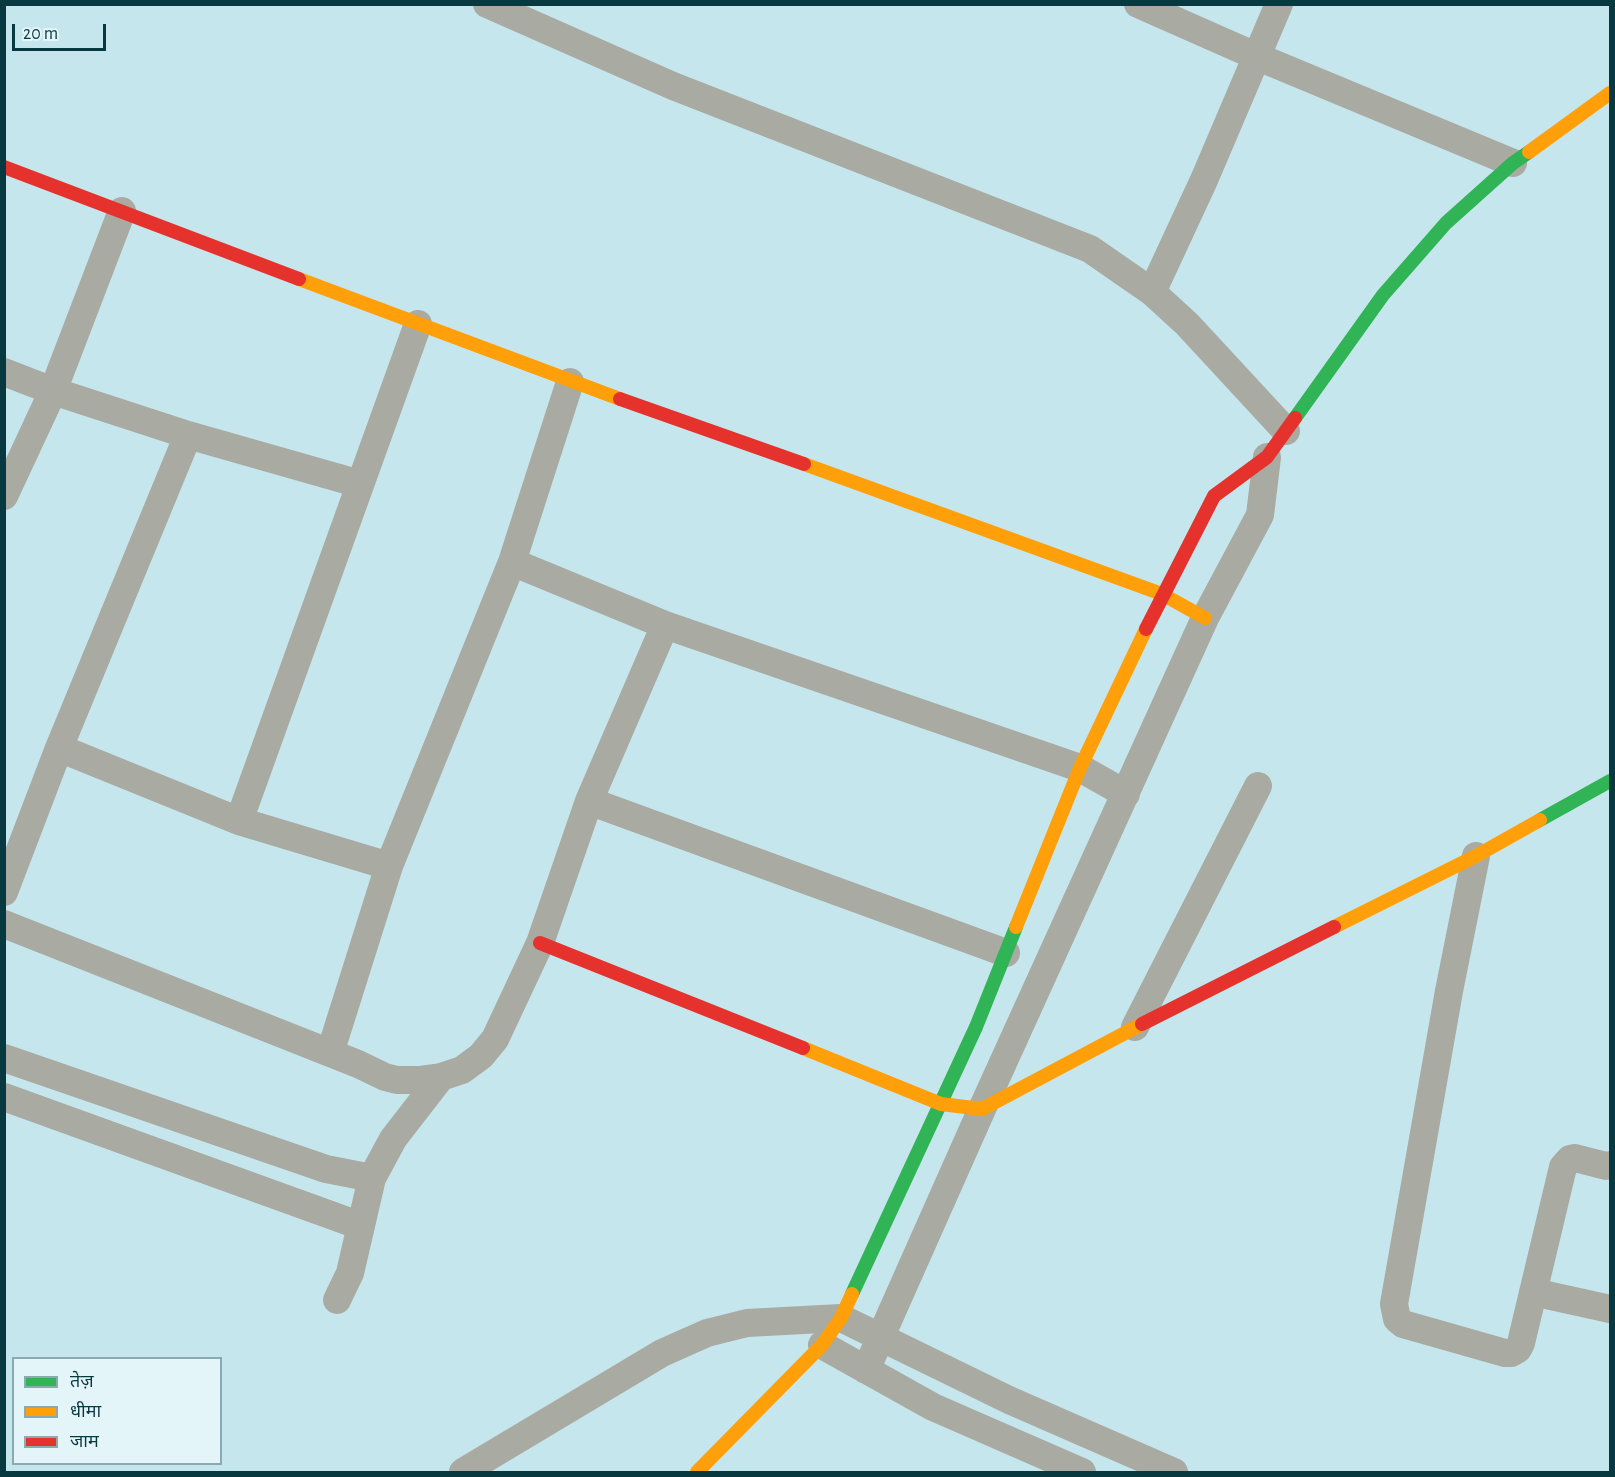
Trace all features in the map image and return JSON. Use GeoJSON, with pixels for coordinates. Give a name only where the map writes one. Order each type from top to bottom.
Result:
{"type":"FeatureCollection","features":[{"type":"Feature","properties":{"kind":"street"},"geometry":{"type":"LineString","coordinates":[[487,4],[673,86],[1090,249],[1152,292],[1187,324],[1286,431]]}},
{"type":"Feature","properties":{"kind":"street"},"geometry":{"type":"LineString","coordinates":[[1138,4],[1258,57],[1513,163]]}},
{"type":"Feature","properties":{"kind":"street"},"geometry":{"type":"LineString","coordinates":[[1152,292],[1204,180],[1279,4]]}},
{"type":"Feature","properties":{"kind":"street"},"geometry":{"type":"LineString","coordinates":[[698,1473],[822,1345],[841,1318],[976,1027],[1080,768],[1161,594],[1214,496],[1267,457],[1383,295],[1446,223],[1513,163],[1611,93]]}},
{"type":"Feature","properties":{"kind":"street"},"geometry":{"type":"LineString","coordinates":[[4,167],[570,382],[903,498],[1161,594],[1205,618]]}},
{"type":"Feature","properties":{"kind":"street"},"geometry":{"type":"LineString","coordinates":[[4,496],[53,391],[122,211]]}},
{"type":"Feature","properties":{"kind":"street"},"geometry":{"type":"LineString","coordinates":[[239,821],[418,324]]}},
{"type":"Feature","properties":{"kind":"street"},"geometry":{"type":"LineString","coordinates":[[4,372],[53,391],[188,435],[360,484]]}},
{"type":"Feature","properties":{"kind":"street"},"geometry":{"type":"LineString","coordinates":[[330,1053],[389,866],[512,562],[570,382]]}},
{"type":"Feature","properties":{"kind":"street"},"geometry":{"type":"LineString","coordinates":[[4,892],[59,748],[188,435]]}},
{"type":"Feature","properties":{"kind":"street"},"geometry":{"type":"LineString","coordinates":[[866,1370],[1205,618],[1260,515],[1267,457]]}},
{"type":"Feature","properties":{"kind":"street"},"geometry":{"type":"LineString","coordinates":[[512,562],[665,625],[1080,768],[1126,794]]}},
{"type":"Feature","properties":{"kind":"street"},"geometry":{"type":"LineString","coordinates":[[4,924],[358,1064],[385,1077],[397,1080],[420,1080],[441,1077],[462,1070],[481,1056],[495,1039],[540,943],[589,801],[665,625]]}},
{"type":"Feature","properties":{"kind":"street"},"geometry":{"type":"LineString","coordinates":[[59,748],[239,821],[389,866]]}},
{"type":"Feature","properties":{"kind":"street"},"geometry":{"type":"LineString","coordinates":[[540,943],[941,1104],[982,1109],[1135,1027],[1476,856],[1611,781]]}},
{"type":"Feature","properties":{"kind":"street"},"geometry":{"type":"LineString","coordinates":[[1135,1027],[1258,786]]}},
{"type":"Feature","properties":{"kind":"street"},"geometry":{"type":"LineString","coordinates":[[589,801],[1006,953]]}},
{"type":"Feature","properties":{"kind":"street"},"geometry":{"type":"LineString","coordinates":[[1476,856],[1445,1014],[1394,1304],[1397,1319],[1403,1324],[1505,1353],[1512,1353],[1518,1349],[1563,1167],[1570,1159],[1575,1158],[1606,1166],[1611,1165]]}},
{"type":"Feature","properties":{"kind":"street"},"geometry":{"type":"LineString","coordinates":[[4,1058],[326,1169],[372,1178]]}},
{"type":"Feature","properties":{"kind":"street"},"geometry":{"type":"LineString","coordinates":[[337,1300],[350,1273],[372,1178],[393,1139],[441,1077]]}},
{"type":"Feature","properties":{"kind":"street"},"geometry":{"type":"LineString","coordinates":[[4,1097],[361,1226]]}},
{"type":"Feature","properties":{"kind":"street"},"geometry":{"type":"LineString","coordinates":[[1533,1292],[1611,1309]]}},
{"type":"Feature","properties":{"kind":"street"},"geometry":{"type":"LineString","coordinates":[[463,1473],[662,1353],[707,1333],[747,1323],[841,1318],[1009,1400],[1174,1473]]}},
{"type":"Feature","properties":{"kind":"street"},"geometry":{"type":"LineString","coordinates":[[822,1345],[933,1407],[1082,1473]]}},
{"type":"Feature","properties":{"kind":"traffic: fast"},"geometry":{"type":"LineString","coordinates":[[1295,418],[1383,295],[1446,223],[1513,163],[1529,152]]}},
{"type":"Feature","properties":{"kind":"traffic: fast"},"geometry":{"type":"LineString","coordinates":[[1540,820],[1610,781]]}},
{"type":"Feature","properties":{"kind":"traffic: fast"},"geometry":{"type":"LineString","coordinates":[[852,1294],[976,1027],[1016,927]]}},
{"type":"Feature","properties":{"kind":"traffic: slow"},"geometry":{"type":"LineString","coordinates":[[1529,152],[1610,93]]}},
{"type":"Feature","properties":{"kind":"traffic: slow"},"geometry":{"type":"LineString","coordinates":[[299,279],[620,399]]}},
{"type":"Feature","properties":{"kind":"traffic: slow"},"geometry":{"type":"LineString","coordinates":[[804,464],[1162,594],[1205,618]]}},
{"type":"Feature","properties":{"kind":"traffic: slow"},"geometry":{"type":"LineString","coordinates":[[1016,927],[1080,768],[1146,629]]}},
{"type":"Feature","properties":{"kind":"traffic: slow"},"geometry":{"type":"LineString","coordinates":[[1334,927],[1476,856],[1540,820]]}},
{"type":"Feature","properties":{"kind":"traffic: slow"},"geometry":{"type":"LineString","coordinates":[[803,1048],[941,1104],[982,1109],[1142,1024]]}},
{"type":"Feature","properties":{"kind":"traffic: slow"},"geometry":{"type":"LineString","coordinates":[[697,1472],[822,1345],[841,1318],[852,1294]]}},
{"type":"Feature","properties":{"kind":"traffic: jam"},"geometry":{"type":"LineString","coordinates":[[4,167],[299,279]]}},
{"type":"Feature","properties":{"kind":"traffic: jam"},"geometry":{"type":"LineString","coordinates":[[620,399],[804,464]]}},
{"type":"Feature","properties":{"kind":"traffic: jam"},"geometry":{"type":"LineString","coordinates":[[1146,629],[1214,496],[1267,457],[1295,418]]}},
{"type":"Feature","properties":{"kind":"traffic: jam"},"geometry":{"type":"LineString","coordinates":[[1142,1024],[1334,927]]}},
{"type":"Feature","properties":{"kind":"traffic: jam"},"geometry":{"type":"LineString","coordinates":[[540,943],[803,1048]]}}]}
